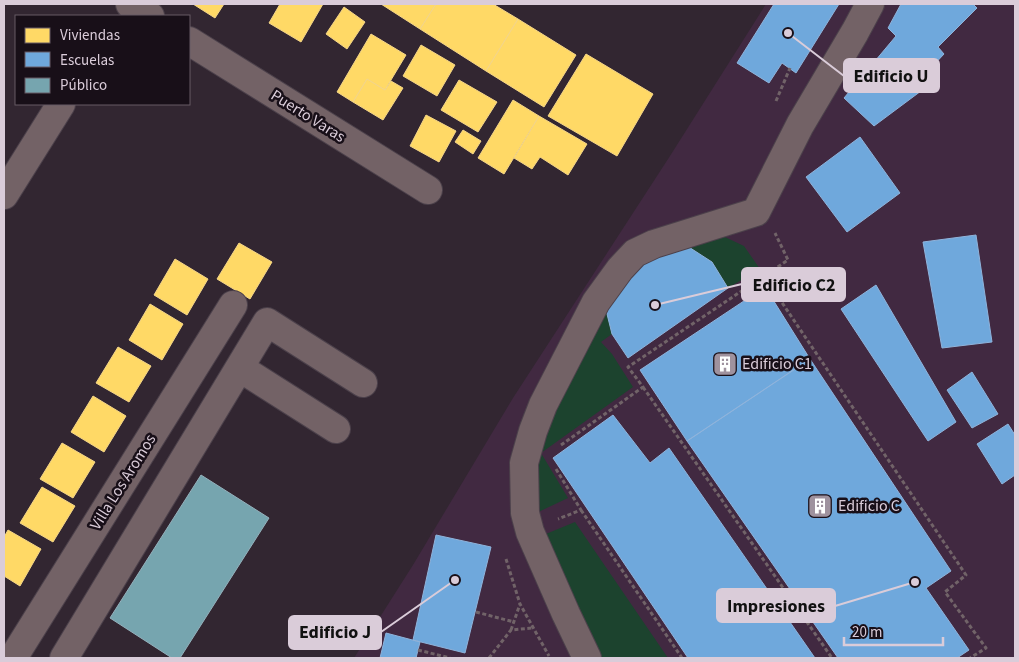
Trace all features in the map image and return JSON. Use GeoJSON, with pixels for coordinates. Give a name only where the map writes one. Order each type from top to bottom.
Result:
{"type":"FeatureCollection","features":[{"type":"Feature","properties":{"kind":"street"},"geometry":{"type":"LineString","coordinates":[[117,15],[124,4]]}},
{"type":"Feature","properties":{"kind":"street"},"geometry":{"type":"LineString","coordinates":[[130,4],[148,15]]}},
{"type":"Feature","properties":{"kind":"street"},"geometry":{"type":"LineString","coordinates":[[587,658],[530,532],[525,513],[524,463],[543,405],[596,302],[620,269],[636,253],[654,244],[756,212],[800,125],[856,32],[870,4]]}},
{"type":"Feature","properties":{"kind":"street","name":"Puerto Varas"},"geometry":{"type":"LineString","coordinates":[[190,41],[428,190]]}},
{"type":"Feature","properties":{"kind":"street"},"geometry":{"type":"LineString","coordinates":[[4,195],[60,105]]}},
{"type":"Feature","properties":{"kind":"street","name":"Villa Los Aromos"},"geometry":{"type":"LineString","coordinates":[[14,658],[233,305]]}},
{"type":"Feature","properties":{"kind":"street"},"geometry":{"type":"LineString","coordinates":[[64,658],[267,322],[363,383]]}},
{"type":"Feature","properties":{"kind":"street"},"geometry":{"type":"LineString","coordinates":[[240,368],[336,429]]}},
{"type":"Feature","properties":{"kind":"path"},"geometry":{"type":"LineString","coordinates":[[788,260],[628,366],[832,658]]}},
{"type":"Feature","properties":{"kind":"path"},"geometry":{"type":"LineString","coordinates":[[764,276],[966,575],[945,592],[986,648],[970,658]]}},
{"type":"Feature","properties":{"kind":"path"},"geometry":{"type":"LineString","coordinates":[[556,449],[642,388]]}},
{"type":"Feature","properties":{"kind":"path"},"geometry":{"type":"LineString","coordinates":[[552,463],[580,510],[682,658]]}},
{"type":"Feature","properties":{"kind":"path"},"geometry":{"type":"LineString","coordinates":[[530,532],[580,510]]}},
{"type":"Feature","properties":{"kind":"path"},"geometry":{"type":"LineString","coordinates":[[504,555],[520,604],[532,628],[551,658]]}},
{"type":"Feature","properties":{"kind":"path"},"geometry":{"type":"LineString","coordinates":[[489,658],[511,630],[520,604]]}},
{"type":"Feature","properties":{"kind":"path"},"geometry":{"type":"LineString","coordinates":[[476,612],[514,622]]}},
{"type":"Feature","properties":{"kind":"path"},"geometry":{"type":"LineString","coordinates":[[511,630],[532,628]]}},
{"type":"Feature","properties":{"kind":"path"},"geometry":{"type":"LineString","coordinates":[[418,650],[450,658]]}},
{"type":"Feature","properties":{"kind":"shaded area"},"geometry":{"type":"Polygon","coordinates":[[[766,4],[1015,4],[1015,658],[354,658],[413,565],[513,398],[766,4]]]}},
{"type":"Feature","properties":{"kind":"green space"},"geometry":{"type":"Polygon","coordinates":[[[712,231],[744,246],[760,269],[728,288],[712,262],[681,242],[657,245],[637,255],[608,288],[606,310],[612,334],[601,342],[612,354],[633,387],[541,453],[568,498],[534,514],[527,456],[536,413],[549,380],[598,293],[630,254],[649,242],[679,233],[712,231]]]}},
{"type":"Feature","properties":{"kind":"green space"},"geometry":{"type":"Polygon","coordinates":[[[575,522],[668,658],[602,658],[541,536],[575,522]]]}},
{"type":"Feature","properties":{"kind":"building: Viviendas"},"geometry":{"type":"Polygon","coordinates":[[[193,4],[224,4],[215,18],[193,4]]]}},
{"type":"Feature","properties":{"kind":"building: Viviendas"},"geometry":{"type":"Polygon","coordinates":[[[280,4],[323,4],[301,42],[269,23],[280,4]]]}},
{"type":"Feature","properties":{"kind":"building: Viviendas"},"geometry":{"type":"Polygon","coordinates":[[[381,4],[436,4],[420,29],[381,4]]]}},
{"type":"Feature","properties":{"kind":"building: Viviendas"},"geometry":{"type":"Polygon","coordinates":[[[436,4],[493,4],[518,19],[486,71],[420,29],[436,4]]]}},
{"type":"Feature","properties":{"kind":"building: Viviendas"},"geometry":{"type":"Polygon","coordinates":[[[344,7],[365,22],[347,49],[326,34],[344,7]]]}},
{"type":"Feature","properties":{"kind":"building: Viviendas"},"geometry":{"type":"Polygon","coordinates":[[[518,19],[576,55],[544,107],[486,71],[518,19]]]}},
{"type":"Feature","properties":{"kind":"building: Viviendas"},"geometry":{"type":"Polygon","coordinates":[[[371,34],[406,55],[385,90],[367,79],[353,102],[337,92],[371,34]]]}},
{"type":"Feature","properties":{"kind":"building: Viviendas"},"geometry":{"type":"Polygon","coordinates":[[[421,45],[455,65],[437,96],[403,76],[421,45]]]}},
{"type":"Feature","properties":{"kind":"building: Viviendas"},"geometry":{"type":"Polygon","coordinates":[[[586,54],[653,94],[617,156],[548,116],[586,54]]]}},
{"type":"Feature","properties":{"kind":"building: Viviendas"},"geometry":{"type":"Polygon","coordinates":[[[367,79],[385,90],[391,81],[403,88],[383,120],[353,102],[367,79]]]}},
{"type":"Feature","properties":{"kind":"building: Viviendas"},"geometry":{"type":"Polygon","coordinates":[[[459,80],[497,102],[478,132],[441,110],[459,80]]]}},
{"type":"Feature","properties":{"kind":"building: Viviendas"},"geometry":{"type":"Polygon","coordinates":[[[513,100],[539,116],[504,174],[478,158],[513,100]]]}},
{"type":"Feature","properties":{"kind":"building: Viviendas"},"geometry":{"type":"Polygon","coordinates":[[[426,115],[456,131],[439,162],[410,146],[426,115]]]}},
{"type":"Feature","properties":{"kind":"building: Viviendas"},"geometry":{"type":"Polygon","coordinates":[[[539,116],[587,144],[568,175],[540,157],[532,169],[514,158],[539,116]]]}},
{"type":"Feature","properties":{"kind":"building: Viviendas"},"geometry":{"type":"Polygon","coordinates":[[[463,130],[481,141],[473,154],[455,142],[463,130]]]}},
{"type":"Feature","properties":{"kind":"building: Viviendas"},"geometry":{"type":"Polygon","coordinates":[[[239,243],[272,262],[250,299],[217,279],[239,243]]]}},
{"type":"Feature","properties":{"kind":"building: Viviendas"},"geometry":{"type":"Polygon","coordinates":[[[175,259],[208,279],[187,315],[154,295],[175,259]]]}},
{"type":"Feature","properties":{"kind":"building: Viviendas"},"geometry":{"type":"Polygon","coordinates":[[[150,304],[183,324],[162,360],[129,340],[150,304]]]}},
{"type":"Feature","properties":{"kind":"building: Viviendas"},"geometry":{"type":"Polygon","coordinates":[[[118,347],[151,366],[129,402],[96,383],[118,347]]]}},
{"type":"Feature","properties":{"kind":"building: Viviendas"},"geometry":{"type":"Polygon","coordinates":[[[93,396],[126,416],[104,452],[71,432],[93,396]]]}},
{"type":"Feature","properties":{"kind":"building: Viviendas"},"geometry":{"type":"Polygon","coordinates":[[[62,443],[95,462],[73,498],[40,479],[62,443]]]}},
{"type":"Feature","properties":{"kind":"building: Viviendas"},"geometry":{"type":"Polygon","coordinates":[[[42,487],[75,506],[53,542],[20,523],[42,487]]]}},
{"type":"Feature","properties":{"kind":"building: Viviendas"},"geometry":{"type":"Polygon","coordinates":[[[8,530],[41,549],[20,586],[4,576],[4,537],[8,530]]]}},
{"type":"Feature","properties":{"kind":"building: Escuelas"},"geometry":{"type":"Polygon","coordinates":[[[774,4],[839,4],[796,73],[782,63],[769,83],[737,63],[774,4]]]}},
{"type":"Feature","properties":{"kind":"building: Escuelas"},"geometry":{"type":"Polygon","coordinates":[[[901,4],[973,4],[977,8],[938,47],[944,54],[917,83],[921,91],[874,126],[844,98],[896,36],[888,28],[901,4]]]}},
{"type":"Feature","properties":{"kind":"building: Escuelas"},"geometry":{"type":"Polygon","coordinates":[[[860,137],[900,193],[847,232],[806,177],[860,137]]]}},
{"type":"Feature","properties":{"kind":"building: Escuelas"},"geometry":{"type":"Polygon","coordinates":[[[976,235],[992,342],[942,348],[923,242],[976,235]]]}},
{"type":"Feature","properties":{"kind":"building: Escuelas"},"geometry":{"type":"Polygon","coordinates":[[[681,242],[712,262],[728,288],[628,358],[612,334],[606,310],[649,249],[681,242]]]}},
{"type":"Feature","properties":{"kind":"building: Escuelas"},"geometry":{"type":"Polygon","coordinates":[[[876,285],[956,422],[928,441],[841,309],[876,285]]]}},
{"type":"Feature","properties":{"kind":"building: Escuelas","name":"Edificio C1"},"geometry":{"type":"Polygon","coordinates":[[[765,287],[810,359],[687,441],[640,370],[765,287]]]}},
{"type":"Feature","properties":{"kind":"building: Escuelas","name":"Edificio C"},"geometry":{"type":"Polygon","coordinates":[[[810,359],[951,571],[926,588],[969,650],[957,658],[838,658],[687,441],[810,359]]]}},
{"type":"Feature","properties":{"kind":"building: Escuelas"},"geometry":{"type":"Polygon","coordinates":[[[972,372],[998,414],[972,428],[947,390],[972,372]]]}},
{"type":"Feature","properties":{"kind":"building: Escuelas"},"geometry":{"type":"Polygon","coordinates":[[[613,415],[650,463],[669,448],[815,658],[688,658],[553,458],[613,415]]]}},
{"type":"Feature","properties":{"kind":"building: Escuelas"},"geometry":{"type":"Polygon","coordinates":[[[1008,424],[1015,435],[1015,475],[1002,484],[977,444],[1008,424]]]}},
{"type":"Feature","properties":{"kind":"building: Escuelas"},"geometry":{"type":"Polygon","coordinates":[[[436,535],[491,547],[465,653],[413,640],[436,535]]]}},
{"type":"Feature","properties":{"kind":"building: Escuelas"},"geometry":{"type":"Polygon","coordinates":[[[386,633],[420,642],[416,658],[380,658],[386,633]]]}},
{"type":"Feature","properties":{"kind":"building: Público"},"geometry":{"type":"Polygon","coordinates":[[[201,475],[269,518],[180,658],[172,658],[110,618],[201,475]]]}},
{"type":"Feature","properties":{"kind":"place","name":"Edificio U"},"geometry":{"type":"Point","coordinates":[788,33]}},
{"type":"Feature","properties":{"kind":"place","name":"Edificio C2"},"geometry":{"type":"Point","coordinates":[655,305]}},
{"type":"Feature","properties":{"kind":"place","name":"Edificio C1"},"geometry":{"type":"Point","coordinates":[725,364]}},
{"type":"Feature","properties":{"kind":"place","name":"Edificio C"},"geometry":{"type":"Point","coordinates":[820,506]}},
{"type":"Feature","properties":{"kind":"place","name":"Edificio J"},"geometry":{"type":"Point","coordinates":[455,580]}},
{"type":"Feature","properties":{"kind":"place","name":"Impresiones"},"geometry":{"type":"Point","coordinates":[915,582]}}]}
